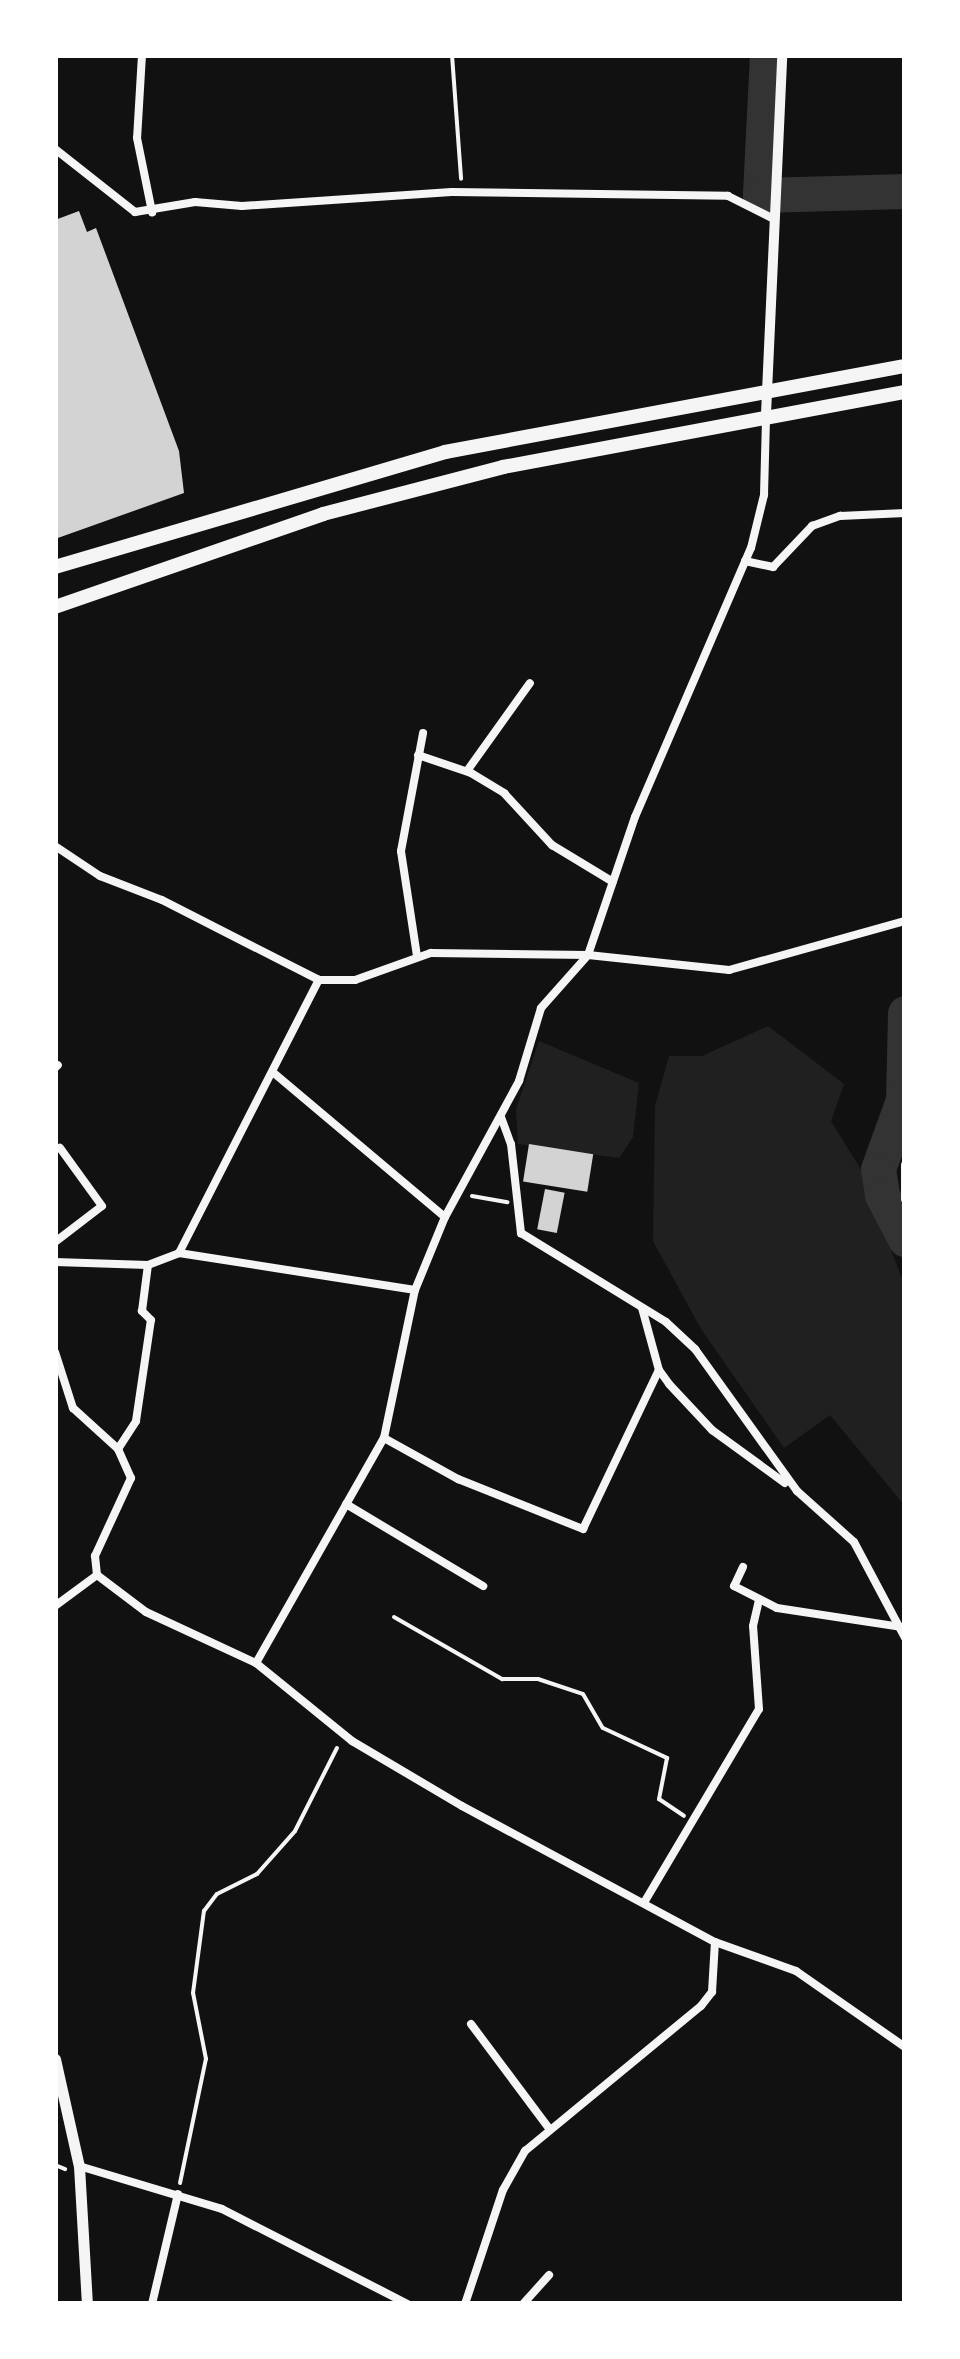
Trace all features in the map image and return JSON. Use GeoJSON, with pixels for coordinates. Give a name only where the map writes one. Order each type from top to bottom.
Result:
{"type":"FeatureCollection","features":[{"type":"Feature","properties":{"kind":"highway"},"geometry":{"type":"LineString","coordinates":[[55,567],[445,452],[905,366]]}},
{"type":"Feature","properties":{"kind":"highway"},"geometry":{"type":"LineString","coordinates":[[55,607],[323,514],[503,467],[766,414],[905,392]]}},
{"type":"Feature","properties":{"kind":"main road"},"geometry":{"type":"LineString","coordinates":[[55,2059],[78,2166],[88,2304]]}},
{"type":"Feature","properties":{"kind":"street"},"geometry":{"type":"LineString","coordinates":[[142,55],[137,138],[152,212]]}},
{"type":"Feature","properties":{"kind":"street"},"geometry":{"type":"LineString","coordinates":[[256,1663],[384,1438],[415,1290],[445,1216],[501,1117],[541,1008],[588,955],[613,882],[745,561],[764,495],[782,55]]}},
{"type":"Feature","properties":{"kind":"street"},"geometry":{"type":"LineString","coordinates":[[55,149],[135,212],[195,202],[242,206],[462,194],[728,196],[774,219]]}},
{"type":"Feature","properties":{"kind":"street"},"geometry":{"type":"LineString","coordinates":[[745,561],[773,567],[812,526],[840,516],[905,513]]}},
{"type":"Feature","properties":{"kind":"street"},"geometry":{"type":"LineString","coordinates":[[467,771],[530,683]]}},
{"type":"Feature","properties":{"kind":"street"},"geometry":{"type":"LineString","coordinates":[[417,956],[402,851],[423,733]]}},
{"type":"Feature","properties":{"kind":"street"},"geometry":{"type":"LineString","coordinates":[[418,755],[467,771],[504,793],[552,844],[613,882]]}},
{"type":"Feature","properties":{"kind":"street"},"geometry":{"type":"LineString","coordinates":[[55,846],[100,876],[162,900],[319,980],[356,980],[417,956],[588,955],[728,970],[905,920]]}},
{"type":"Feature","properties":{"kind":"street"},"geometry":{"type":"LineString","coordinates":[[180,1253],[319,980]]}},
{"type":"Feature","properties":{"kind":"street"},"geometry":{"type":"LineString","coordinates":[[274,1074],[445,1216]]}},
{"type":"Feature","properties":{"kind":"street"},"geometry":{"type":"LineString","coordinates":[[501,1117],[511,1144],[521,1233],[531,1243],[640,1306],[695,1348],[796,1491]]}},
{"type":"Feature","properties":{"kind":"street"},"geometry":{"type":"LineString","coordinates":[[60,1148],[102,1206],[55,1243],[66,1262]]}},
{"type":"Feature","properties":{"kind":"street"},"geometry":{"type":"LineString","coordinates":[[905,1165],[905,1199]]}},
{"type":"Feature","properties":{"kind":"street"},"geometry":{"type":"LineString","coordinates":[[55,1262],[148,1265],[180,1253],[415,1290]]}},
{"type":"Feature","properties":{"kind":"street"},"geometry":{"type":"LineString","coordinates":[[118,1449],[136,1421],[151,1320],[142,1310],[148,1265]]}},
{"type":"Feature","properties":{"kind":"street"},"geometry":{"type":"LineString","coordinates":[[640,1306],[650,1322],[659,1370],[712,1430],[796,1491],[854,1542],[905,1638]]}},
{"type":"Feature","properties":{"kind":"street"},"geometry":{"type":"LineString","coordinates":[[55,1352],[73,1408],[118,1449],[131,1478],[94,1556],[97,1575],[146,1612],[256,1663],[344,1735],[462,1806],[715,1942],[796,1971],[905,2047]]}},
{"type":"Feature","properties":{"kind":"street"},"geometry":{"type":"LineString","coordinates":[[384,1438],[458,1479],[583,1529],[659,1370]]}},
{"type":"Feature","properties":{"kind":"street"},"geometry":{"type":"LineString","coordinates":[[55,1397],[68,1390]]}},
{"type":"Feature","properties":{"kind":"street"},"geometry":{"type":"LineString","coordinates":[[346,1504],[483,1586]]}},
{"type":"Feature","properties":{"kind":"street"},"geometry":{"type":"LineString","coordinates":[[743,1567],[734,1586],[777,1608],[902,1627]]}},
{"type":"Feature","properties":{"kind":"street"},"geometry":{"type":"LineString","coordinates":[[55,1606],[97,1575]]}},
{"type":"Feature","properties":{"kind":"street"},"geometry":{"type":"LineString","coordinates":[[644,1901],[758,1708],[753,1626],[759,1600]]}},
{"type":"Feature","properties":{"kind":"street"},"geometry":{"type":"LineString","coordinates":[[464,2304],[503,2190],[548,2128],[701,2006],[712,1992],[715,1942]]}},
{"type":"Feature","properties":{"kind":"street"},"geometry":{"type":"LineString","coordinates":[[471,2024],[548,2128]]}},
{"type":"Feature","properties":{"kind":"street"},"geometry":{"type":"LineString","coordinates":[[78,2166],[222,2209],[408,2304]]}},
{"type":"Feature","properties":{"kind":"street"},"geometry":{"type":"LineString","coordinates":[[152,2304],[178,2194]]}},
{"type":"Feature","properties":{"kind":"street"},"geometry":{"type":"LineString","coordinates":[[523,2304],[548,2275]]}},
{"type":"Feature","properties":{"kind":"path"},"geometry":{"type":"LineString","coordinates":[[452,55],[462,194]]}},
{"type":"Feature","properties":{"kind":"path"},"geometry":{"type":"LineString","coordinates":[[458,1193],[515,1204]]}},
{"type":"Feature","properties":{"kind":"path"},"geometry":{"type":"LineString","coordinates":[[394,1617],[502,1680],[538,1679],[583,1694],[602,1728],[666,1758],[659,1799],[692,1820]]}},
{"type":"Feature","properties":{"kind":"path"},"geometry":{"type":"LineString","coordinates":[[178,2194],[206,2058],[193,1993],[204,1910],[217,1894],[257,1874],[296,1831],[344,1735]]}},
{"type":"Feature","properties":{"kind":"shaded area"},"geometry":{"type":"Polygon","coordinates":[[[768,1026],[844,1084],[831,1121],[860,1168],[905,1287],[905,1506],[830,1415],[784,1448],[701,1329],[653,1241],[655,1106],[669,1056],[702,1056],[768,1026]]]}},
{"type":"Feature","properties":{"kind":"shaded area"},"geometry":{"type":"Polygon","coordinates":[[[539,1041],[639,1083],[633,1137],[619,1158],[518,1144],[516,1109],[539,1041]]]}},
{"type":"Feature","properties":{"kind":"building"},"geometry":{"type":"Polygon","coordinates":[[[79,211],[87,232],[96,228],[179,451],[184,493],[55,539],[55,220],[79,211]]]}},
{"type":"Feature","properties":{"kind":"building"},"geometry":{"type":"Polygon","coordinates":[[[529,1144],[593,1154],[587,1192],[523,1182],[529,1144]]]}},
{"type":"Feature","properties":{"kind":"building"},"geometry":{"type":"Polygon","coordinates":[[[545,1189],[565,1193],[557,1233],[537,1229],[545,1189]]]}},
{"type":"Feature","properties":{"kind":"waterway"},"geometry":{"type":"LineString","coordinates":[[767,55],[760,195],[905,191]]}},
{"type":"Feature","properties":{"kind":"waterway"},"geometry":{"type":"LineString","coordinates":[[905,1013],[903,1100],[878,1169],[882,1195],[905,1239]]}}]}
